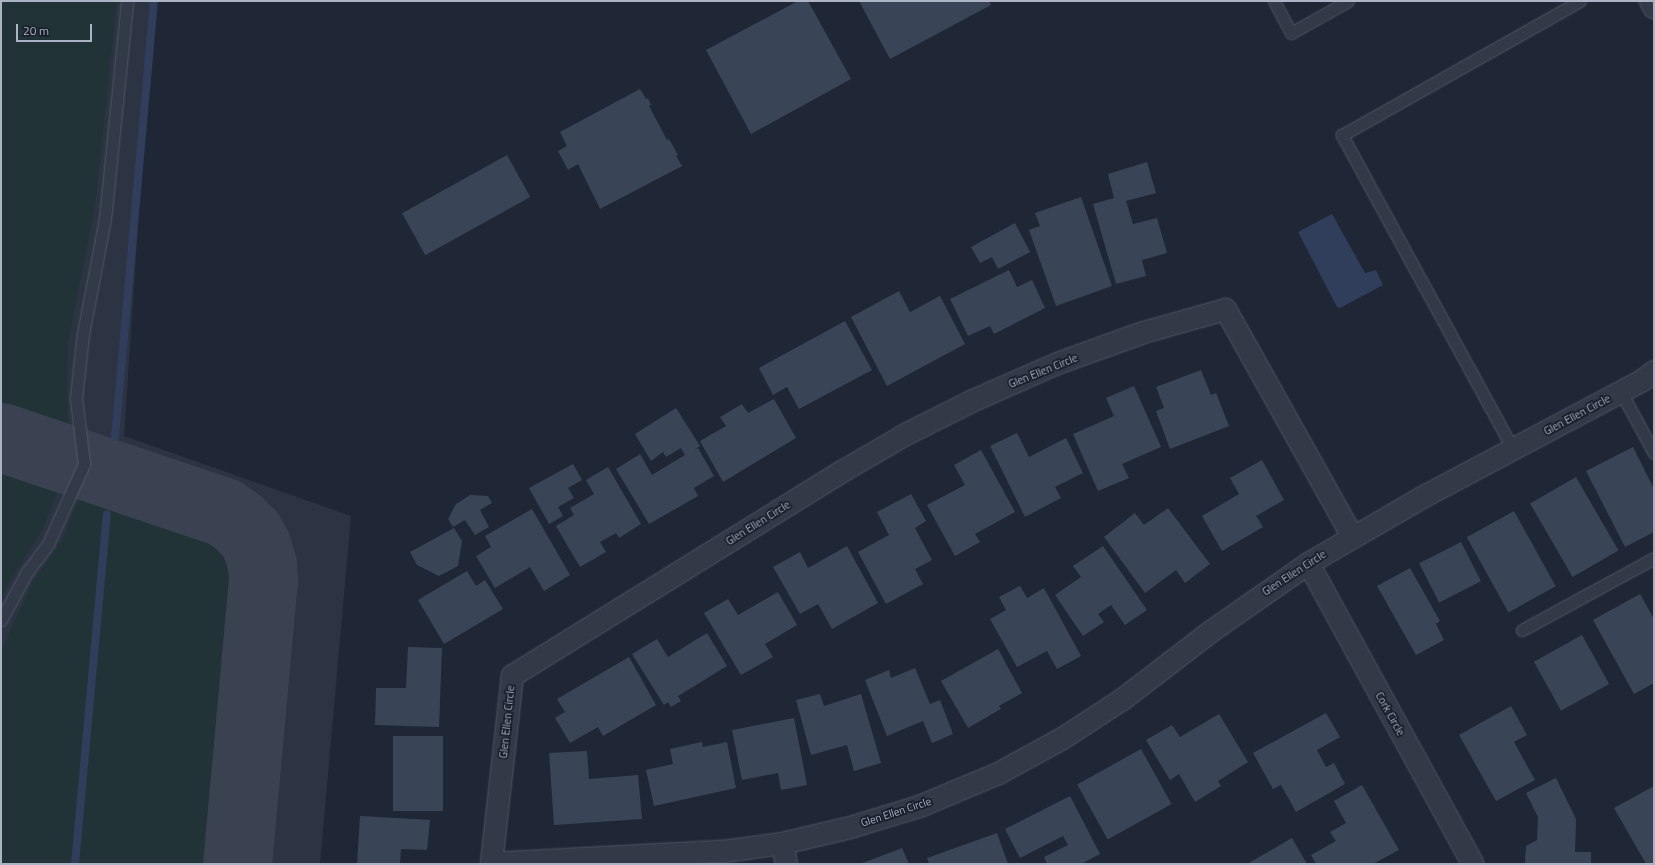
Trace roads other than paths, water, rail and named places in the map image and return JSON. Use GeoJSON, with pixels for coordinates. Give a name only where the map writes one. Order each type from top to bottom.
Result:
{"type":"FeatureCollection","features":[{"type":"Feature","properties":{"kind":"street"},"geometry":{"type":"LineString","coordinates":[[1651,1],[1654,7]]}},
{"type":"Feature","properties":{"kind":"street","name":"Glen Ellen Circle"},"geometry":{"type":"LineString","coordinates":[[1352,536],[1225,309],[1143,332],[1057,363],[971,401],[907,433],[833,476],[512,675],[491,863],[723,851],[782,843],[850,827],[919,806],[998,772],[1062,738],[1122,699],[1212,630],[1308,563],[1352,536],[1620,392],[1654,372]]}},
{"type":"Feature","properties":{"kind":"street","name":"Cork Circle"},"geometry":{"type":"LineString","coordinates":[[1308,563],[1473,864]]}},
{"type":"Feature","properties":{"kind":"street"},"geometry":{"type":"LineString","coordinates":[[782,843],[786,864]]}},
{"type":"Feature","properties":{"kind":"lane"},"geometry":{"type":"LineString","coordinates":[[1,620],[27,572],[48,544],[84,464],[76,398],[83,334],[105,219],[127,1]]}},
{"type":"Feature","properties":{"kind":"lane"},"geometry":{"type":"LineString","coordinates":[[1274,1],[1291,32],[1348,1]]}},
{"type":"Feature","properties":{"kind":"lane"},"geometry":{"type":"LineString","coordinates":[[1513,449],[1342,135],[1580,1]]}},
{"type":"Feature","properties":{"kind":"lane"},"geometry":{"type":"LineString","coordinates":[[1620,392],[1654,453]]}},
{"type":"Feature","properties":{"kind":"lane"},"geometry":{"type":"LineString","coordinates":[[1522,630],[1654,558]]}},
{"type":"Feature","properties":{"kind":"water"},"geometry":{"type":"Polygon","coordinates":[[[1332,214],[1365,273],[1376,270],[1383,285],[1340,308],[1337,307],[1298,232],[1332,214]]]}},
{"type":"Feature","properties":{"kind":"waterway"},"geometry":{"type":"LineString","coordinates":[[115,437],[154,1]]}},
{"type":"Feature","properties":{"kind":"waterway"},"geometry":{"type":"LineString","coordinates":[[75,864],[107,514]]}}]}
